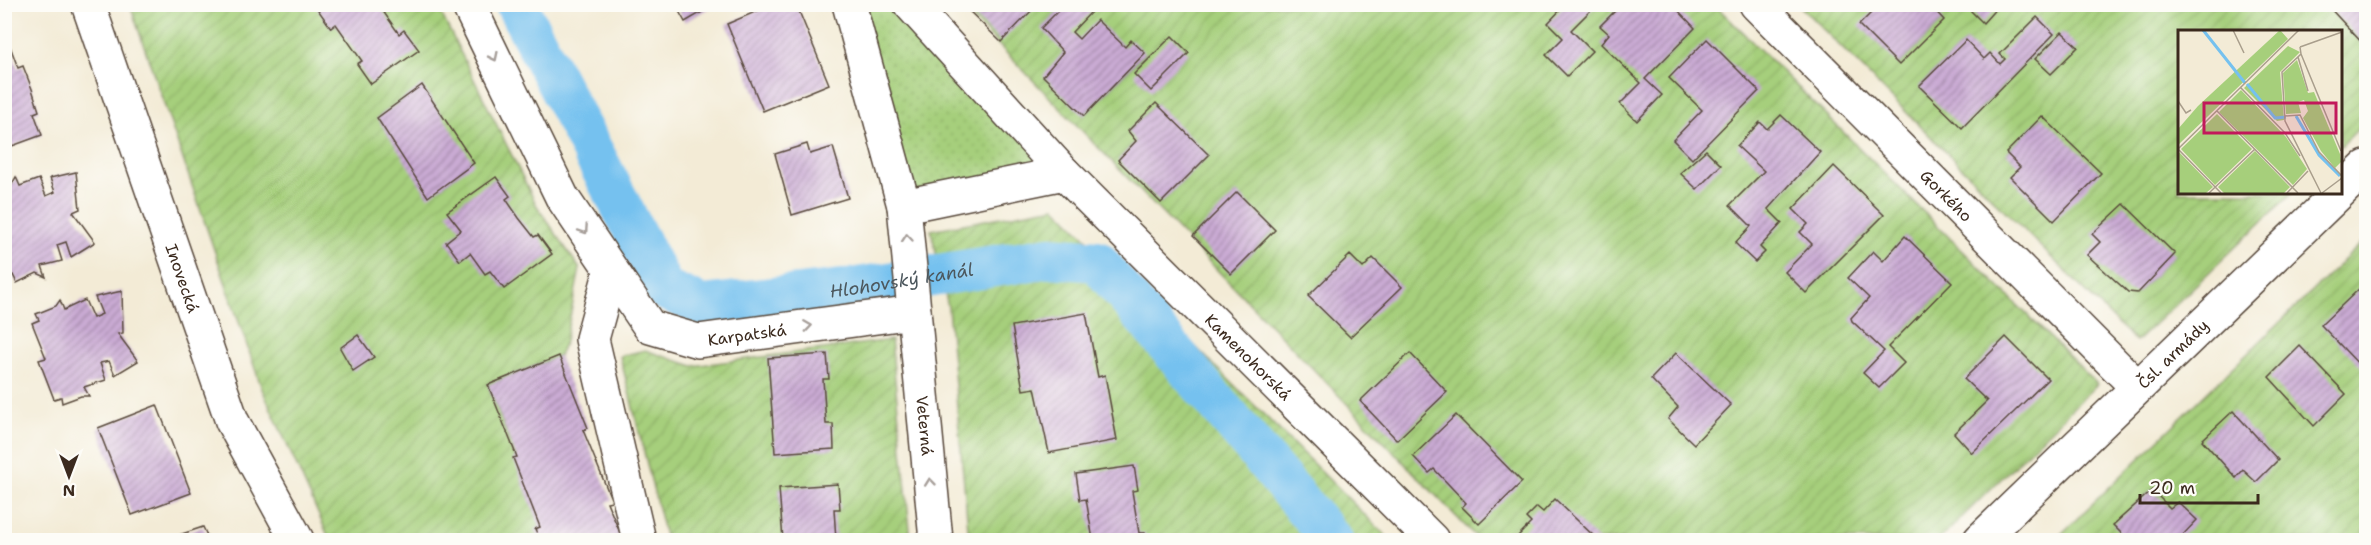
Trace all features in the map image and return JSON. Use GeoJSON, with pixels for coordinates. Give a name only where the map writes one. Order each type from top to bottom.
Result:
{"type":"FeatureCollection","features":[{"type":"Feature","properties":{"kind":"street","name":"Inovecká"},"geometry":{"type":"LineString","coordinates":[[88,4],[232,421],[297,540]]}},
{"type":"Feature","properties":{"kind":"street","name":"Karpatská"},"geometry":{"type":"LineString","coordinates":[[468,4],[562,197],[650,327],[698,341],[914,312]]}},
{"type":"Feature","properties":{"kind":"street"},"geometry":{"type":"LineString","coordinates":[[849,4],[904,206],[914,312]]}},
{"type":"Feature","properties":{"kind":"street","name":"Kamenohorská"},"geometry":{"type":"LineString","coordinates":[[910,4],[1064,173],[1432,540]]}},
{"type":"Feature","properties":{"kind":"street","name":"Gorkého"},"geometry":{"type":"LineString","coordinates":[[1756,4],[2136,387]]}},
{"type":"Feature","properties":{"kind":"street","name":"Čsl. armády"},"geometry":{"type":"LineString","coordinates":[[2341,191],[2367,166]]}},
{"type":"Feature","properties":{"kind":"street"},"geometry":{"type":"LineString","coordinates":[[904,206],[1064,173]]}},
{"type":"Feature","properties":{"kind":"street","name":"Čsl. armády"},"geometry":{"type":"LineString","coordinates":[[1980,540],[2338,194]]}},
{"type":"Feature","properties":{"kind":"street"},"geometry":{"type":"LineString","coordinates":[[611,270],[592,339],[639,540]]}},
{"type":"Feature","properties":{"kind":"street","name":"Veterná"},"geometry":{"type":"LineString","coordinates":[[914,312],[936,540]]}},
{"type":"Feature","properties":{"kind":"green space"},"geometry":{"type":"Polygon","coordinates":[[[130,5],[437,5],[537,206],[580,269],[565,341],[559,356],[488,385],[547,540],[330,540],[262,389],[130,5]]]}},
{"type":"Feature","properties":{"kind":"green space"},"geometry":{"type":"Polygon","coordinates":[[[849,5],[893,5],[1064,173],[904,206],[849,5]]]}},
{"type":"Feature","properties":{"kind":"green space"},"geometry":{"type":"Polygon","coordinates":[[[960,5],[1715,5],[2097,384],[1939,540],[1479,540],[960,5]]]}},
{"type":"Feature","properties":{"kind":"green space"},"geometry":{"type":"Polygon","coordinates":[[[1799,5],[2366,5],[2366,121],[2341,146],[2341,30],[2178,30],[2178,194],[2291,194],[2136,342],[1799,5]]]}},
{"type":"Feature","properties":{"kind":"green space"},"geometry":{"type":"Polygon","coordinates":[[[1055,207],[1390,540],[969,540],[948,307],[931,230],[1055,207]]]}},
{"type":"Feature","properties":{"kind":"green space"},"geometry":{"type":"Polygon","coordinates":[[[2366,239],[2366,540],[2055,540],[2366,239]]]}},
{"type":"Feature","properties":{"kind":"green space"},"geometry":{"type":"Polygon","coordinates":[[[891,340],[911,540],[666,540],[620,356],[645,350],[693,366],[891,340]]]}},
{"type":"Feature","properties":{"kind":"building"},"geometry":{"type":"Polygon","coordinates":[[[320,4],[378,4],[399,34],[404,30],[419,50],[371,84],[357,64],[362,61],[336,24],[331,28],[316,7],[320,4]]]}},
{"type":"Feature","properties":{"kind":"building"},"geometry":{"type":"Polygon","coordinates":[[[675,4],[716,4],[685,22],[675,4]]]}},
{"type":"Feature","properties":{"kind":"building"},"geometry":{"type":"Polygon","coordinates":[[[774,4],[796,4],[829,84],[763,111],[727,24],[774,4]]]}},
{"type":"Feature","properties":{"kind":"building"},"geometry":{"type":"Polygon","coordinates":[[[962,4],[1038,4],[1001,42],[962,4]]]}},
{"type":"Feature","properties":{"kind":"building"},"geometry":{"type":"Polygon","coordinates":[[[1065,4],[1085,4],[1092,11],[1072,32],[1079,39],[1097,20],[1125,47],[1131,40],[1145,53],[1084,116],[1043,76],[1063,52],[1041,28],[1065,4]]]}},
{"type":"Feature","properties":{"kind":"building"},"geometry":{"type":"Polygon","coordinates":[[[1566,4],[1593,4],[1591,6],[1593,8],[1571,30],[1592,51],[1567,76],[1546,55],[1563,38],[1548,23],[1566,4]]]}},
{"type":"Feature","properties":{"kind":"building"},"geometry":{"type":"Polygon","coordinates":[[[1622,4],[1672,4],[1695,28],[1645,79],[1662,95],[1637,121],[1620,104],[1641,83],[1601,44],[1609,34],[1600,26],[1622,4]]]}},
{"type":"Feature","properties":{"kind":"building"},"geometry":{"type":"Polygon","coordinates":[[[1867,4],[1929,4],[1944,20],[1899,65],[1859,25],[1873,11],[1867,4]]]}},
{"type":"Feature","properties":{"kind":"building"},"geometry":{"type":"Polygon","coordinates":[[[1964,4],[2000,4],[1983,23],[1964,4]]]}},
{"type":"Feature","properties":{"kind":"building"},"geometry":{"type":"Polygon","coordinates":[[[2326,4],[2366,4],[2366,47],[2326,4]]]}},
{"type":"Feature","properties":{"kind":"building"},"geometry":{"type":"Polygon","coordinates":[[[2037,17],[2054,34],[1962,128],[1919,86],[1966,40],[1984,59],[1990,53],[2000,64],[2005,59],[2000,54],[2037,17]]]}},
{"type":"Feature","properties":{"kind":"building"},"geometry":{"type":"Polygon","coordinates":[[[2062,32],[2078,47],[2051,74],[2035,59],[2062,32]]]}},
{"type":"Feature","properties":{"kind":"building"},"geometry":{"type":"Polygon","coordinates":[[[1172,36],[1189,53],[1151,91],[1134,74],[1172,36]]]}},
{"type":"Feature","properties":{"kind":"building"},"geometry":{"type":"Polygon","coordinates":[[[1707,39],[1759,91],[1692,159],[1673,140],[1702,110],[1669,78],[1707,39]]]}},
{"type":"Feature","properties":{"kind":"building"},"geometry":{"type":"Polygon","coordinates":[[[10,46],[18,68],[23,66],[32,89],[39,111],[34,113],[42,135],[4,149],[4,48],[10,46]]]}},
{"type":"Feature","properties":{"kind":"building"},"geometry":{"type":"Polygon","coordinates":[[[422,85],[474,163],[428,197],[377,118],[422,85]]]}},
{"type":"Feature","properties":{"kind":"building"},"geometry":{"type":"Polygon","coordinates":[[[1156,103],[1209,155],[1161,203],[1118,160],[1136,141],[1128,131],[1156,103]]]}},
{"type":"Feature","properties":{"kind":"building"},"geometry":{"type":"Polygon","coordinates":[[[1781,115],[1820,152],[1768,209],[1782,223],[1760,247],[1765,252],[1755,262],[1735,243],[1751,226],[1730,205],[1764,171],[1737,146],[1760,122],[1767,129],[1781,115]]]}},
{"type":"Feature","properties":{"kind":"building"},"geometry":{"type":"Polygon","coordinates":[[[2042,116],[2101,173],[2054,221],[2010,177],[2020,167],[2006,153],[2042,116]]]}},
{"type":"Feature","properties":{"kind":"building"},"geometry":{"type":"Polygon","coordinates":[[[807,144],[810,154],[833,147],[848,198],[792,215],[775,154],[807,144]]]}},
{"type":"Feature","properties":{"kind":"building"},"geometry":{"type":"Polygon","coordinates":[[[1706,150],[1721,165],[1697,189],[1680,173],[1706,150]]]}},
{"type":"Feature","properties":{"kind":"building"},"geometry":{"type":"Polygon","coordinates":[[[1834,166],[1884,215],[1806,293],[1785,272],[1812,244],[1800,232],[1808,224],[1793,209],[1834,166]]]}},
{"type":"Feature","properties":{"kind":"building"},"geometry":{"type":"Polygon","coordinates":[[[76,172],[80,209],[73,212],[95,242],[71,257],[66,242],[57,245],[62,261],[42,266],[46,277],[37,273],[17,283],[13,275],[10,276],[4,264],[4,186],[12,184],[16,177],[20,186],[39,179],[46,196],[55,192],[50,178],[76,172]]]}},
{"type":"Feature","properties":{"kind":"building"},"geometry":{"type":"Polygon","coordinates":[[[496,177],[510,196],[506,199],[519,218],[534,237],[538,235],[552,254],[504,289],[490,271],[485,274],[470,253],[460,261],[446,242],[461,230],[447,212],[496,177]]]}},
{"type":"Feature","properties":{"kind":"building"},"geometry":{"type":"Polygon","coordinates":[[[1237,192],[1275,230],[1231,274],[1193,236],[1237,192]]]}},
{"type":"Feature","properties":{"kind":"building"},"geometry":{"type":"Polygon","coordinates":[[[2124,204],[2175,254],[2138,293],[2128,292],[2087,255],[2100,242],[2092,234],[2124,204]]]}},
{"type":"Feature","properties":{"kind":"building"},"geometry":{"type":"Polygon","coordinates":[[[1905,236],[1952,282],[1888,347],[1904,363],[1879,388],[1863,373],[1884,351],[1852,321],[1851,318],[1869,298],[1848,278],[1873,251],[1883,261],[1905,236]]]}},
{"type":"Feature","properties":{"kind":"building"},"geometry":{"type":"Polygon","coordinates":[[[1350,255],[1363,268],[1373,258],[1402,287],[1350,337],[1308,296],[1350,255]]]}},
{"type":"Feature","properties":{"kind":"building"},"geometry":{"type":"Polygon","coordinates":[[[2362,286],[2366,291],[2366,372],[2321,325],[2362,286]]]}},
{"type":"Feature","properties":{"kind":"building"},"geometry":{"type":"Polygon","coordinates":[[[122,291],[123,333],[118,334],[138,361],[115,375],[109,361],[100,363],[106,380],[84,387],[89,396],[81,396],[62,403],[61,397],[54,399],[39,360],[46,358],[32,323],[39,320],[36,314],[56,306],[60,300],[64,310],[85,300],[93,318],[102,314],[95,297],[122,291]]]}},
{"type":"Feature","properties":{"kind":"building"},"geometry":{"type":"Polygon","coordinates":[[[1086,313],[1098,377],[1105,375],[1117,440],[1049,453],[1035,388],[1023,390],[1012,326],[1086,313]]]}},
{"type":"Feature","properties":{"kind":"building"},"geometry":{"type":"Polygon","coordinates":[[[358,335],[374,357],[353,371],[340,348],[358,335]]]}},
{"type":"Feature","properties":{"kind":"building"},"geometry":{"type":"Polygon","coordinates":[[[2006,337],[2048,379],[1972,453],[1954,433],[1987,401],[1964,379],[2006,337]]]}},
{"type":"Feature","properties":{"kind":"building"},"geometry":{"type":"Polygon","coordinates":[[[2300,346],[2346,394],[2314,426],[2269,377],[2300,346]]]}},
{"type":"Feature","properties":{"kind":"building"},"geometry":{"type":"Polygon","coordinates":[[[1410,353],[1447,392],[1397,440],[1360,401],[1410,353]]]}},
{"type":"Feature","properties":{"kind":"building"},"geometry":{"type":"Polygon","coordinates":[[[1676,353],[1731,405],[1694,444],[1668,419],[1678,407],[1651,379],[1676,353]]]}},
{"type":"Feature","properties":{"kind":"building"},"geometry":{"type":"Polygon","coordinates":[[[827,354],[829,379],[823,379],[826,424],[833,424],[834,449],[775,453],[768,358],[827,354]]]}},
{"type":"Feature","properties":{"kind":"building"},"geometry":{"type":"Polygon","coordinates":[[[559,356],[588,428],[583,430],[612,501],[607,502],[623,540],[540,540],[535,529],[540,527],[513,458],[517,457],[488,385],[559,356]]]}},
{"type":"Feature","properties":{"kind":"building"},"geometry":{"type":"Polygon","coordinates":[[[157,405],[191,493],[132,515],[98,428],[157,405]]]}},
{"type":"Feature","properties":{"kind":"building"},"geometry":{"type":"Polygon","coordinates":[[[2233,411],[2278,460],[2256,482],[2243,470],[2236,478],[2202,440],[2233,411]]]}},
{"type":"Feature","properties":{"kind":"building"},"geometry":{"type":"Polygon","coordinates":[[[1456,415],[1522,482],[1479,524],[1462,507],[1466,503],[1434,469],[1429,473],[1413,456],[1456,415]]]}},
{"type":"Feature","properties":{"kind":"building"},"geometry":{"type":"Polygon","coordinates":[[[1134,466],[1138,490],[1132,491],[1139,533],[1145,533],[1146,540],[1093,540],[1086,499],[1080,500],[1076,474],[1134,466]]]}},
{"type":"Feature","properties":{"kind":"building"},"geometry":{"type":"Polygon","coordinates":[[[838,484],[840,509],[834,509],[836,540],[783,540],[779,488],[838,484]]]}},
{"type":"Feature","properties":{"kind":"building"},"geometry":{"type":"Polygon","coordinates":[[[2152,490],[2170,508],[2178,502],[2197,520],[2178,540],[2128,540],[2113,525],[2152,490]]]}},
{"type":"Feature","properties":{"kind":"building"},"geometry":{"type":"Polygon","coordinates":[[[1555,499],[1598,540],[1514,540],[1531,523],[1526,518],[1537,507],[1543,512],[1555,499]]]}},
{"type":"Feature","properties":{"kind":"building"},"geometry":{"type":"Polygon","coordinates":[[[203,527],[209,540],[164,540],[203,527]]]}},
{"type":"Feature","properties":{"kind":"waterway","name":"Hlohovský kanál"},"geometry":{"type":"LineString","coordinates":[[516,4],[664,289],[702,306],[851,289],[1050,257],[1097,261],[1332,540]]}}]}
